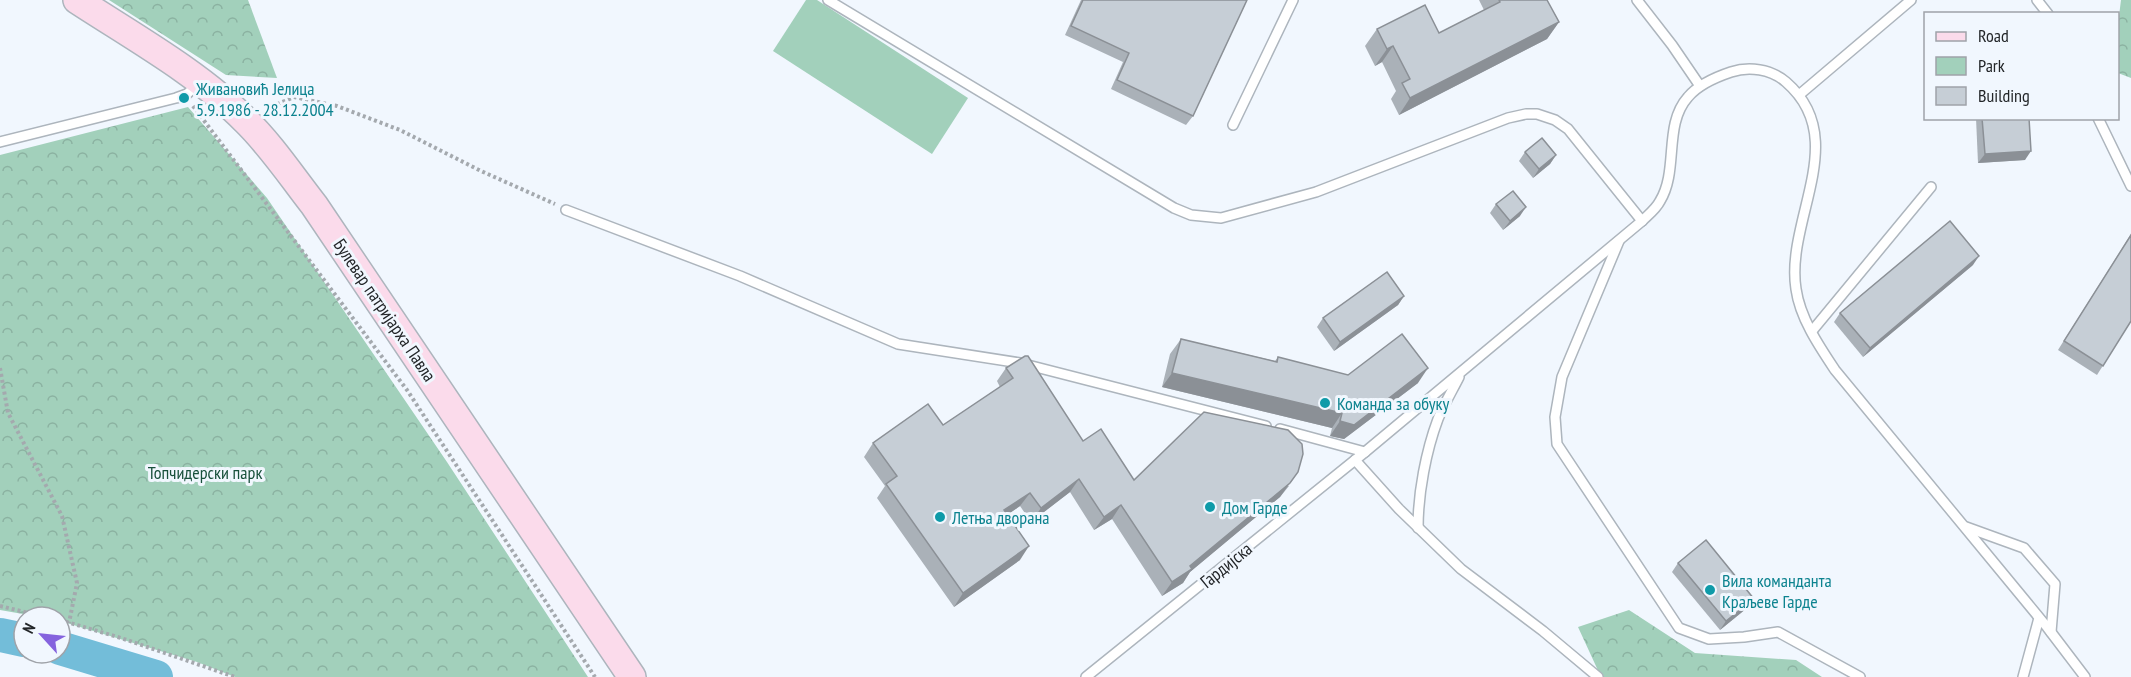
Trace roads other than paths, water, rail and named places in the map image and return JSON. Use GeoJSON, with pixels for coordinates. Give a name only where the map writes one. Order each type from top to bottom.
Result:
{"type":"FeatureCollection","features":[{"type":"Feature","properties":{"kind":"main road","name":"Булевар патријарха Павла"},"geometry":{"type":"LineString","coordinates":[[77,0],[193,89],[244,119],[314,205],[632,677]]}},
{"type":"Feature","properties":{"kind":"lane"},"geometry":{"type":"LineString","coordinates":[[828,0],[1174,208],[1191,216],[1221,218],[1316,192],[1508,118],[1526,114],[1545,117],[1568,129],[1642,221]]}},
{"type":"Feature","properties":{"kind":"lane"},"geometry":{"type":"LineString","coordinates":[[1233,125],[1293,0]]}},
{"type":"Feature","properties":{"kind":"lane"},"geometry":{"type":"LineString","coordinates":[[1637,0],[1700,86],[1736,70],[1753,69],[1782,78],[1799,95],[1815,135],[1816,153],[1794,270],[1796,290],[1812,331],[1835,370],[2051,632],[2085,677]]}},
{"type":"Feature","properties":{"kind":"lane"},"geometry":{"type":"LineString","coordinates":[[1799,95],[1911,0]]}},
{"type":"Feature","properties":{"kind":"lane"},"geometry":{"type":"LineString","coordinates":[[2037,0],[2046,12]]}},
{"type":"Feature","properties":{"kind":"lane","name":"Гардијска"},"geometry":{"type":"LineString","coordinates":[[1086,677],[1365,452],[1642,221],[1655,208],[1665,191],[1678,115],[1687,97],[1700,86]]}},
{"type":"Feature","properties":{"kind":"lane"},"geometry":{"type":"LineString","coordinates":[[0,142],[193,89]]}},
{"type":"Feature","properties":{"kind":"lane"},"geometry":{"type":"LineString","coordinates":[[2099,120],[2131,186]]}},
{"type":"Feature","properties":{"kind":"lane"},"geometry":{"type":"LineString","coordinates":[[1812,331],[1931,187]]}},
{"type":"Feature","properties":{"kind":"lane"},"geometry":{"type":"LineString","coordinates":[[567,210],[740,276],[898,344],[1020,363],[1365,452]]}},
{"type":"Feature","properties":{"kind":"lane"},"geometry":{"type":"LineString","coordinates":[[1620,239],[1562,377],[1555,417],[1557,444],[1679,628],[1709,639],[1744,638],[1778,632],[1860,677]]}},
{"type":"Feature","properties":{"kind":"lane"},"geometry":{"type":"LineString","coordinates":[[1418,528],[1418,508],[1425,468],[1438,419],[1461,372]]}},
{"type":"Feature","properties":{"kind":"lane"},"geometry":{"type":"LineString","coordinates":[[1355,460],[1418,528],[1461,569],[1543,631],[1598,677]]}},
{"type":"Feature","properties":{"kind":"lane"},"geometry":{"type":"LineString","coordinates":[[1964,526],[2024,548],[2055,584],[2051,632]]}},
{"type":"Feature","properties":{"kind":"lane"},"geometry":{"type":"LineString","coordinates":[[2023,677],[2039,618]]}},
{"type":"Feature","properties":{"kind":"waterway"},"geometry":{"type":"LineString","coordinates":[[0,635],[12,638]]}},
{"type":"Feature","properties":{"kind":"waterway"},"geometry":{"type":"LineString","coordinates":[[72,652],[156,677]]}},
{"type":"Feature","properties":{"kind":"place","name":"Живановић Јелица 5.9.1986 - 28.12.2004"},"geometry":{"type":"Point","coordinates":[184,98]}},
{"type":"Feature","properties":{"kind":"place","name":"Команда за обуку"},"geometry":{"type":"Point","coordinates":[1325,403]}},
{"type":"Feature","properties":{"kind":"place","name":"Дом Гарде"},"geometry":{"type":"Point","coordinates":[1210,507]}},
{"type":"Feature","properties":{"kind":"place","name":"Летња дворана"},"geometry":{"type":"Point","coordinates":[940,517]}},
{"type":"Feature","properties":{"kind":"place","name":"Вила команданта Краљеве Гарде"},"geometry":{"type":"Point","coordinates":[1710,590]}},
{"type":"Feature","properties":{"kind":"park label","name":"Топчидерски парк"},"geometry":{"type":"Point","coordinates":[205,472]}}]}
